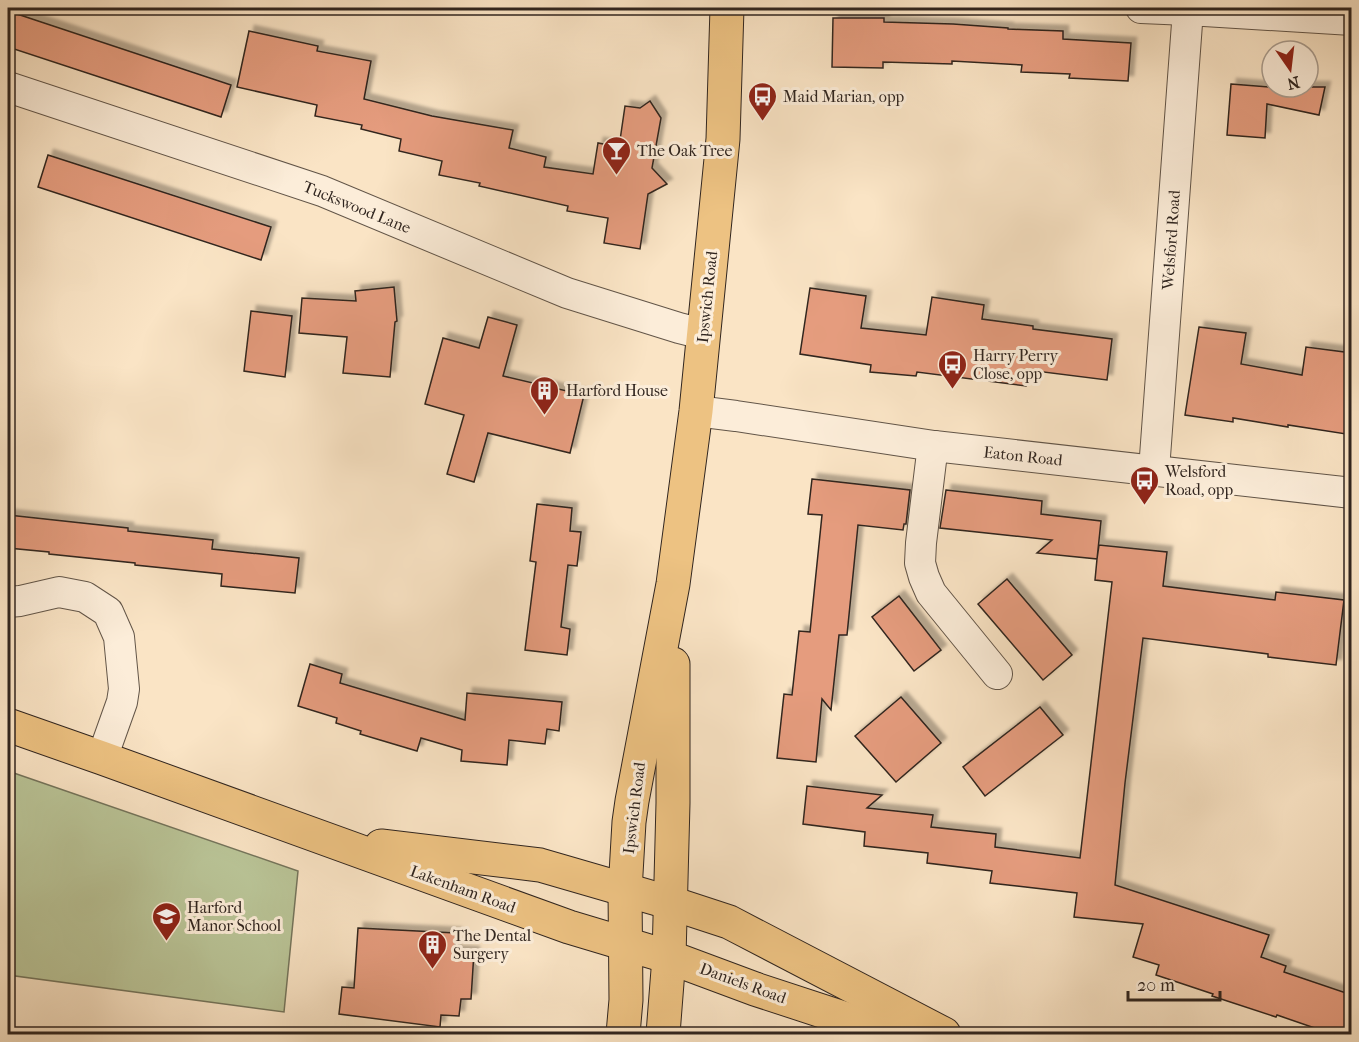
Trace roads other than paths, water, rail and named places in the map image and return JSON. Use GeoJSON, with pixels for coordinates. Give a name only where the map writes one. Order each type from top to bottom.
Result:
{"type":"FeatureCollection","features":[{"type":"Feature","properties":{"kind":"main road","name":"Ipswich Road"},"geometry":{"type":"LineString","coordinates":[[623,1035],[626,1000],[625,891],[629,822],[673,584],[696,411],[723,139],[727,8]]}},
{"type":"Feature","properties":{"kind":"main road","name":"Ipswich Road"},"geometry":{"type":"LineString","coordinates":[[663,1035],[671,903],[673,584]]}},
{"type":"Feature","properties":{"kind":"main road","name":"Lakenham Road"},"geometry":{"type":"LineString","coordinates":[[8,725],[569,927],[669,957]]}},
{"type":"Feature","properties":{"kind":"main road","name":"Lakenham Road"},"geometry":{"type":"LineString","coordinates":[[325,840],[540,865],[671,903]]}},
{"type":"Feature","properties":{"kind":"main road"},"geometry":{"type":"LineString","coordinates":[[625,891],[669,957]]}},
{"type":"Feature","properties":{"kind":"main road"},"geometry":{"type":"LineString","coordinates":[[671,903],[729,922],[944,1035]]}},
{"type":"Feature","properties":{"kind":"main road","name":"Daniels Road"},"geometry":{"type":"LineString","coordinates":[[669,957],[892,1035]]}},
{"type":"Feature","properties":{"kind":"street"},"geometry":{"type":"LineString","coordinates":[[1141,8],[1352,21]]}},
{"type":"Feature","properties":{"kind":"street","name":"Welsford Road"},"geometry":{"type":"LineString","coordinates":[[1154,470],[1188,10]]}},
{"type":"Feature","properties":{"kind":"street","name":"Tuckswood Lane"},"geometry":{"type":"LineString","coordinates":[[8,87],[322,191],[567,294],[703,334]]}},
{"type":"Feature","properties":{"kind":"street","name":"Eaton Road"},"geometry":{"type":"LineString","coordinates":[[696,411],[934,446],[1352,493]]}},
{"type":"Feature","properties":{"kind":"street"},"geometry":{"type":"LineString","coordinates":[[934,446],[920,563],[931,593],[997,674]]}},
{"type":"Feature","properties":{"kind":"street"},"geometry":{"type":"LineString","coordinates":[[8,602],[58,592],[85,597],[108,612],[119,637],[124,689],[122,702],[102,758]]}},
{"type":"Feature","properties":{"kind":"place","name":"Maid Marian, opp"},"geometry":{"type":"Point","coordinates":[762,122]}},
{"type":"Feature","properties":{"kind":"place","name":"The Oak Tree"},"geometry":{"type":"Point","coordinates":[616,176]}},
{"type":"Feature","properties":{"kind":"place","name":"Harry Perry Close, opp"},"geometry":{"type":"Point","coordinates":[952,390]}},
{"type":"Feature","properties":{"kind":"place","name":"Harford House"},"geometry":{"type":"Point","coordinates":[545,416]}},
{"type":"Feature","properties":{"kind":"place","name":"Welsford Road, opp"},"geometry":{"type":"Point","coordinates":[1144,506]}},
{"type":"Feature","properties":{"kind":"place","name":"Harford Manor School"},"geometry":{"type":"Point","coordinates":[166,942]}},
{"type":"Feature","properties":{"kind":"place","name":"The Dental Surgery"},"geometry":{"type":"Point","coordinates":[432,970]}}]}
